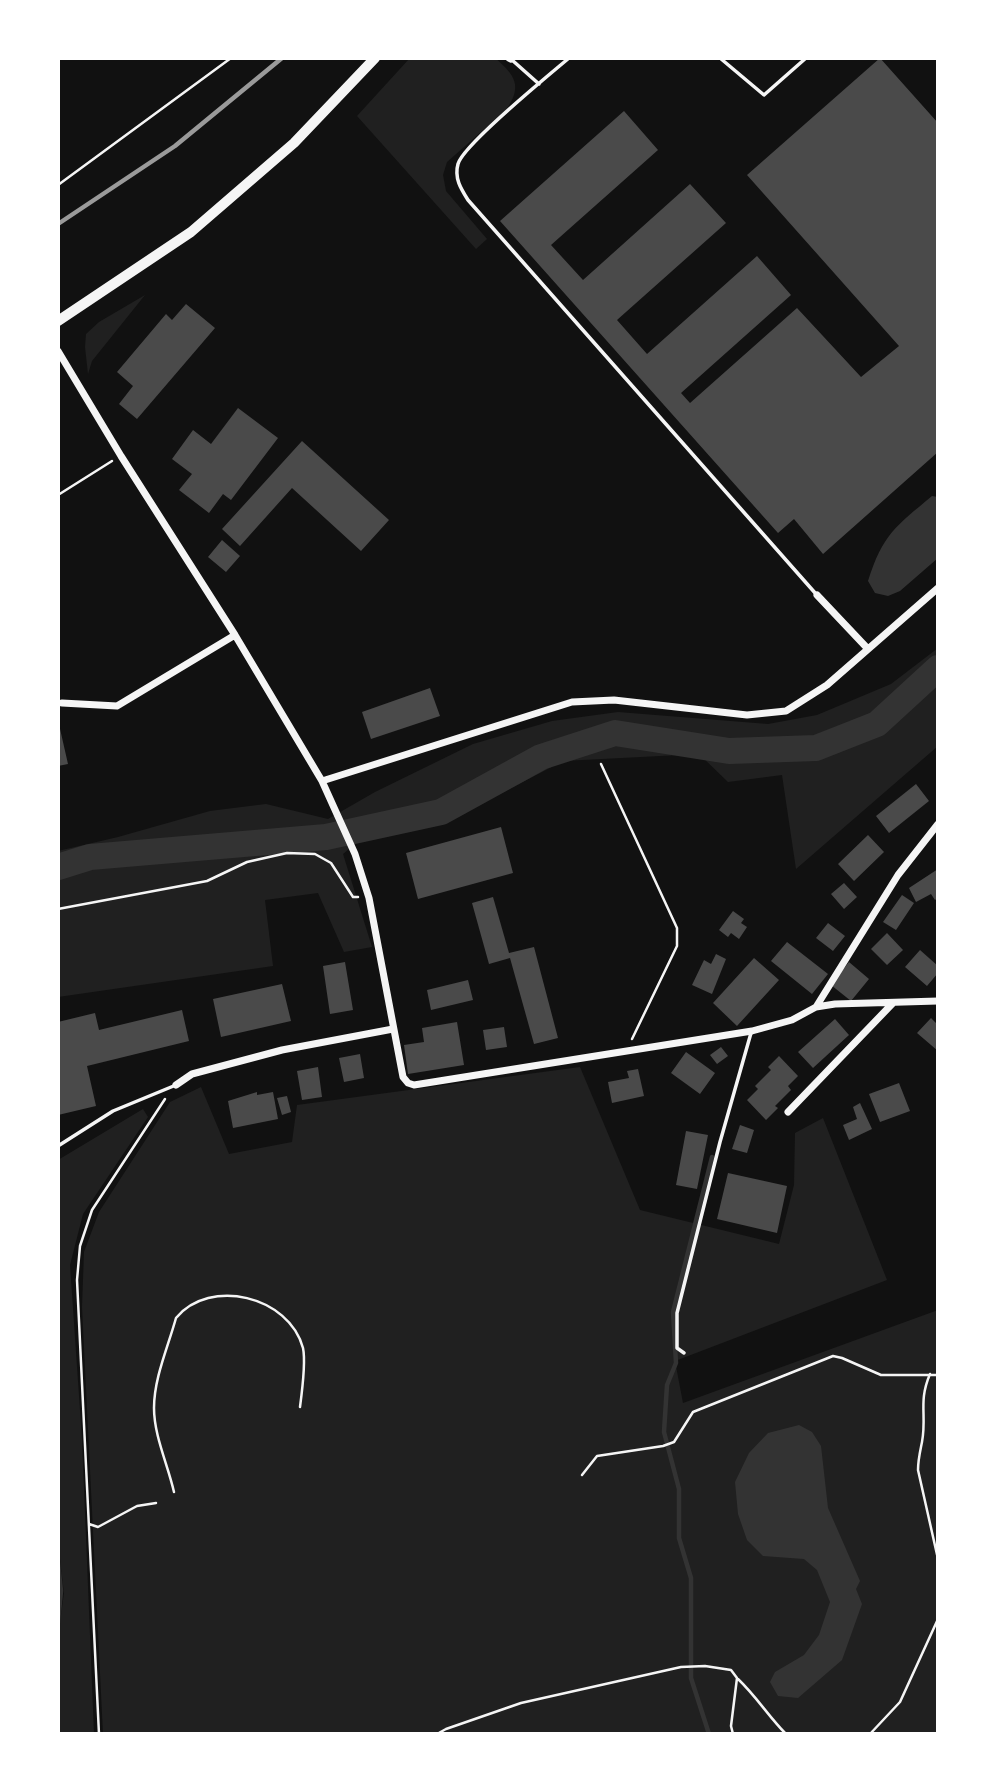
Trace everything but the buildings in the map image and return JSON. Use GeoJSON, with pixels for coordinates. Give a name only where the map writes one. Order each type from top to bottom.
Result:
{"type":"FeatureCollection","features":[{"type":"Feature","properties":{"kind":"main road"},"geometry":{"type":"LineString","coordinates":[[58,321],[191,232],[294,143],[375,58]]}},
{"type":"Feature","properties":{"kind":"street"},"geometry":{"type":"LineString","coordinates":[[58,351],[323,782],[355,854],[369,898],[402,1077],[408,1083],[414,1085],[752,1031],[792,1020],[816,1007],[938,1001]]}},
{"type":"Feature","properties":{"kind":"street"},"geometry":{"type":"LineString","coordinates":[[323,782],[572,702],[614,700],[747,715],[786,710],[827,685],[938,588]]}},
{"type":"Feature","properties":{"kind":"street"},"geometry":{"type":"LineString","coordinates":[[817,595],[868,649]]}},
{"type":"Feature","properties":{"kind":"street"},"geometry":{"type":"LineString","coordinates":[[62,704],[117,706],[235,635]]}},
{"type":"Feature","properties":{"kind":"street"},"geometry":{"type":"LineString","coordinates":[[816,1007],[898,875],[938,824]]}},
{"type":"Feature","properties":{"kind":"street"},"geometry":{"type":"LineString","coordinates":[[788,1112],[894,1002]]}},
{"type":"Feature","properties":{"kind":"street"},"geometry":{"type":"LineString","coordinates":[[176,1085],[192,1074],[282,1051],[393,1029]]}},
{"type":"Feature","properties":{"kind":"lane"},"geometry":{"type":"LineString","coordinates":[[569,58],[470,145],[457,165],[459,186],[477,211],[817,595]]}},
{"type":"Feature","properties":{"kind":"lane"},"geometry":{"type":"LineString","coordinates":[[720,58],[764,95],[806,58]]}},
{"type":"Feature","properties":{"kind":"lane"},"geometry":{"type":"LineString","coordinates":[[510,59],[539,84]]}},
{"type":"Feature","properties":{"kind":"lane"},"geometry":{"type":"LineString","coordinates":[[684,1353],[677,1348],[677,1313],[723,1130],[752,1031]]}},
{"type":"Feature","properties":{"kind":"lane"},"geometry":{"type":"LineString","coordinates":[[58,1146],[113,1111],[176,1085]]}},
{"type":"Feature","properties":{"kind":"path"},"geometry":{"type":"LineString","coordinates":[[58,185],[231,58]]}},
{"type":"Feature","properties":{"kind":"path"},"geometry":{"type":"LineString","coordinates":[[58,495],[121,456]]}},
{"type":"Feature","properties":{"kind":"path"},"geometry":{"type":"LineString","coordinates":[[601,764],[677,928],[677,946],[626,1051]]}},
{"type":"Feature","properties":{"kind":"path"},"geometry":{"type":"LineString","coordinates":[[58,909],[206,881],[247,862],[287,853],[315,853],[331,863],[353,897],[369,898]]}},
{"type":"Feature","properties":{"kind":"path"},"geometry":{"type":"LineString","coordinates":[[99,1734],[77,1280],[80,1246],[92,1210],[176,1085]]}},
{"type":"Feature","properties":{"kind":"path"},"geometry":{"type":"LineString","coordinates":[[174,1492],[154,1409],[156,1386],[176,1318],[183,1309],[204,1299],[230,1295],[254,1300],[287,1321],[298,1336],[303,1350],[300,1407]]}},
{"type":"Feature","properties":{"kind":"path"},"geometry":{"type":"LineString","coordinates":[[582,1475],[597,1456],[674,1442],[693,1412],[833,1356],[881,1375],[938,1376]]}},
{"type":"Feature","properties":{"kind":"path"},"geometry":{"type":"LineString","coordinates":[[930,1374],[922,1392],[922,1441],[918,1470],[938,1559]]}},
{"type":"Feature","properties":{"kind":"path"},"geometry":{"type":"LineString","coordinates":[[89,1524],[98,1527],[137,1506],[156,1503]]}},
{"type":"Feature","properties":{"kind":"path"},"geometry":{"type":"LineString","coordinates":[[870,1734],[900,1702],[938,1619]]}},
{"type":"Feature","properties":{"kind":"path"},"geometry":{"type":"LineString","coordinates":[[437,1734],[521,1703],[681,1667],[731,1670],[786,1734]]}},
{"type":"Feature","properties":{"kind":"path"},"geometry":{"type":"LineString","coordinates":[[733,1734],[737,1678]]}},
{"type":"Feature","properties":{"kind":"shaded area"},"geometry":{"type":"Polygon","coordinates":[[[495,58],[508,70],[514,81],[511,102],[506,110],[447,162],[443,175],[446,191],[487,239],[476,249],[357,116],[409,59],[495,58]]]}},
{"type":"Feature","properties":{"kind":"shaded area"},"geometry":{"type":"Polygon","coordinates":[[[145,295],[92,361],[88,374],[86,334],[99,322],[145,295]]]}},
{"type":"Feature","properties":{"kind":"shaded area"},"geometry":{"type":"Polygon","coordinates":[[[932,496],[938,497],[938,558],[900,591],[888,596],[875,593],[868,581],[879,552],[899,524],[932,496]]]}},
{"type":"Feature","properties":{"kind":"shaded area"},"geometry":{"type":"Polygon","coordinates":[[[938,648],[938,746],[796,869],[782,775],[728,782],[699,754],[563,761],[477,806],[434,821],[361,839],[343,854],[372,947],[344,952],[318,893],[265,900],[273,966],[58,997],[58,851],[210,811],[266,804],[328,819],[375,792],[473,744],[552,721],[618,712],[768,724],[817,715],[891,684],[938,648]]]}},
{"type":"Feature","properties":{"kind":"shaded area"},"geometry":{"type":"Polygon","coordinates":[[[580,1067],[640,1210],[779,1244],[794,1185],[795,1133],[823,1118],[887,1280],[675,1361],[683,1403],[938,1310],[938,1734],[103,1734],[82,1307],[84,1252],[99,1212],[170,1102],[201,1087],[229,1154],[292,1142],[297,1105],[580,1067]]]}},
{"type":"Feature","properties":{"kind":"shaded area"},"geometry":{"type":"Polygon","coordinates":[[[143,1109],[148,1117],[83,1214],[70,1265],[82,1439],[94,1734],[58,1734],[58,1637],[64,1593],[58,1543],[58,1160],[143,1109]]]}},
{"type":"Feature","properties":{"kind":"shaded area"},"geometry":{"type":"Polygon","coordinates":[[[799,1425],[812,1432],[821,1446],[828,1508],[860,1581],[856,1589],[862,1604],[842,1660],[798,1698],[778,1696],[770,1682],[775,1672],[804,1655],[819,1635],[830,1602],[817,1570],[804,1559],[763,1556],[747,1540],[738,1514],[735,1482],[749,1453],[768,1433],[799,1425]]]}},
{"type":"Feature","properties":{"kind":"waterway"},"geometry":{"type":"LineString","coordinates":[[58,867],[90,857],[326,837],[441,812],[541,757],[615,733],[729,751],[816,748],[877,724],[938,668]]}},
{"type":"Feature","properties":{"kind":"waterway"},"geometry":{"type":"LineString","coordinates":[[709,1734],[691,1678],[691,1578],[679,1538],[679,1489],[664,1432],[667,1385],[676,1363],[673,1312],[712,1157]]}},
{"type":"Feature","properties":{"kind":"waterway"},"geometry":{"type":"LineString","coordinates":[[58,1563],[61,1591],[58,1622]]}},
{"type":"Feature","properties":{"kind":"railway"},"geometry":{"type":"LineString","coordinates":[[58,224],[175,146],[282,58]]}}]}
